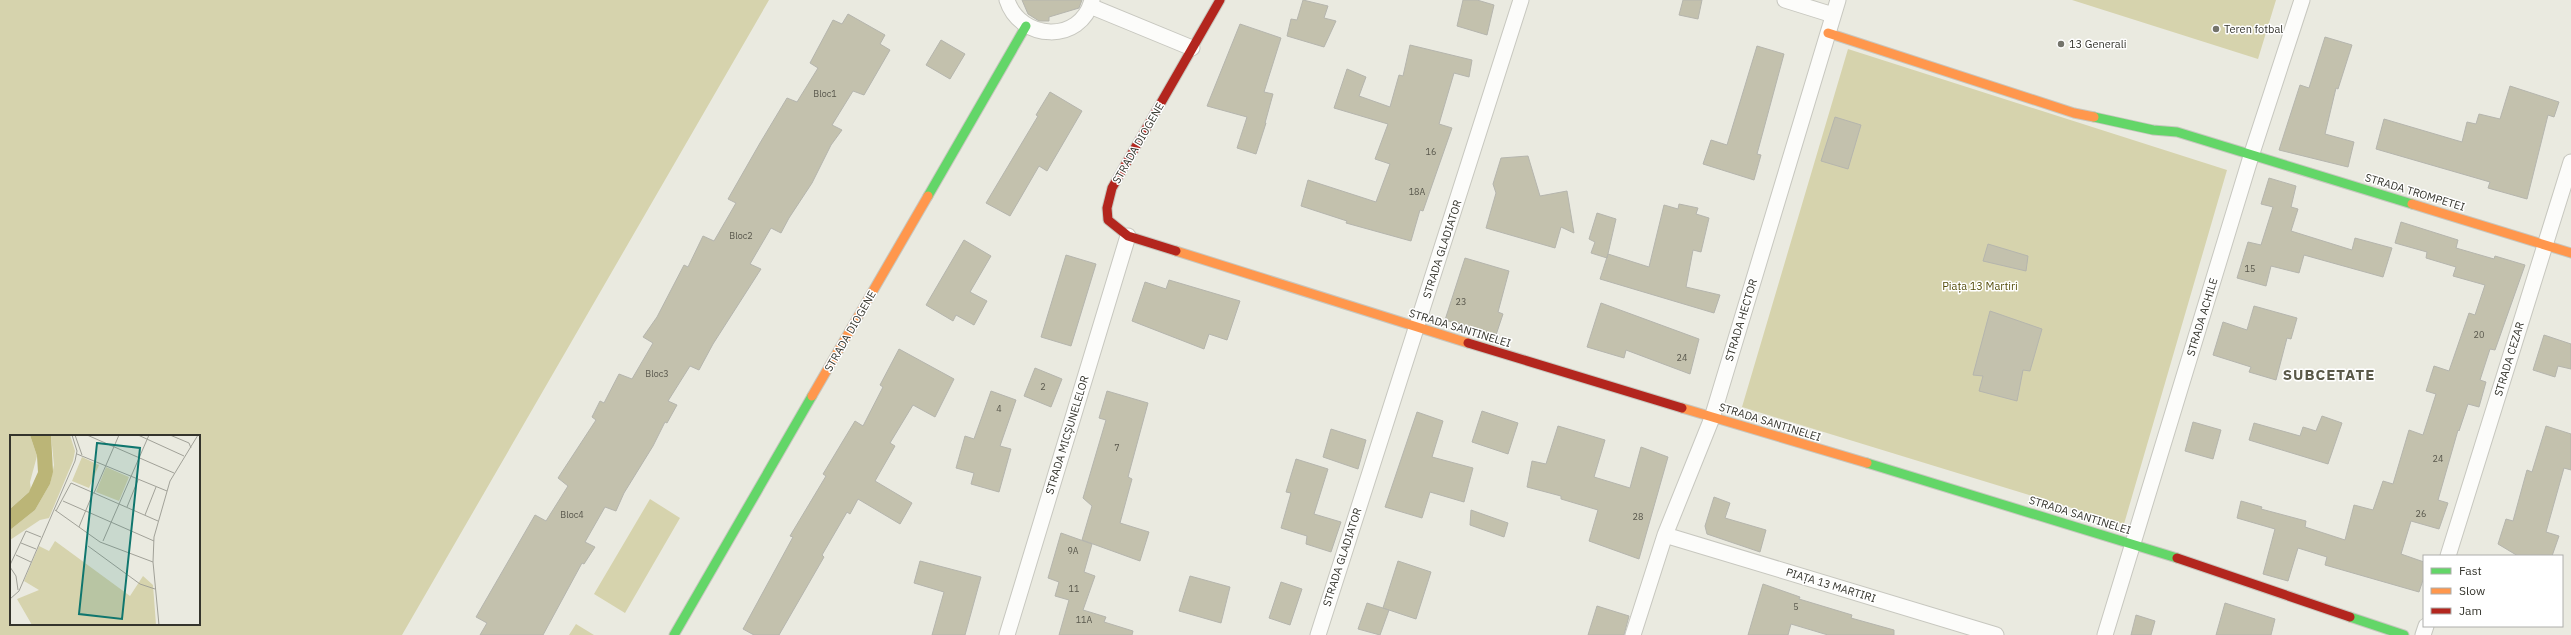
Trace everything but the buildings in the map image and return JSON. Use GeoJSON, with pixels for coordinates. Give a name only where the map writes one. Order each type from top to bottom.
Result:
{"type":"FeatureCollection","features":[{"type":"Feature","properties":{"kind":"street"},"geometry":{"type":"LineString","coordinates":[[1007,0],[1016,18],[1026,26],[1040,32],[1055,33],[1070,28],[1082,19],[1091,3],[1192,48]]}},
{"type":"Feature","properties":{"kind":"street","name":"STRADA DIOGENE"},"geometry":{"type":"LineString","coordinates":[[1128,236],[1108,220],[1107,208],[1112,188],[1220,0]]}},
{"type":"Feature","properties":{"kind":"street","name":"STRADA GLADIATOR"},"geometry":{"type":"LineString","coordinates":[[1318,635],[1521,0]]}},
{"type":"Feature","properties":{"kind":"street"},"geometry":{"type":"LineString","coordinates":[[1785,0],[1833,15]]}},
{"type":"Feature","properties":{"kind":"street","name":"STRADA HECTOR"},"geometry":{"type":"LineString","coordinates":[[1633,635],[1665,535],[1712,418],[1838,0]]}},
{"type":"Feature","properties":{"kind":"street","name":"STRADA ACHILE"},"geometry":{"type":"LineString","coordinates":[[2105,635],[2252,154],[2302,0]]}},
{"type":"Feature","properties":{"kind":"street","name":"STRADA DIOGENE"},"geometry":{"type":"LineString","coordinates":[[674,635],[1026,26]]}},
{"type":"Feature","properties":{"kind":"street"},"geometry":{"type":"LineString","coordinates":[[1828,33],[2074,113],[2153,130],[2177,132],[2252,154]]}},
{"type":"Feature","properties":{"kind":"street","name":"STRADA TROMPETEI"},"geometry":{"type":"LineString","coordinates":[[2252,154],[2571,253]]}},
{"type":"Feature","properties":{"kind":"street","name":"STRADA CEZAR"},"geometry":{"type":"LineString","coordinates":[[2448,555],[2571,162]]}},
{"type":"Feature","properties":{"kind":"street","name":"STRADA SANTINELEI"},"geometry":{"type":"LineString","coordinates":[[1128,236],[1417,328],[1712,418],[2132,543],[2404,635]]}},
{"type":"Feature","properties":{"kind":"street","name":"STRADA MICȘUNELELOR"},"geometry":{"type":"LineString","coordinates":[[1007,635],[1128,236]]}},
{"type":"Feature","properties":{"kind":"street","name":"PIAȚA 13 MARTIRI"},"geometry":{"type":"LineString","coordinates":[[1665,535],[1996,635]]}},
{"type":"Feature","properties":{"kind":"green space"},"geometry":{"type":"Polygon","coordinates":[[[0,0],[769,0],[402,635],[0,635],[0,0]]]}},
{"type":"Feature","properties":{"kind":"green space","name":"Teren fotbal"},"geometry":{"type":"Polygon","coordinates":[[[2072,0],[2276,0],[2258,59],[2072,0]]]}},
{"type":"Feature","properties":{"kind":"green space","name":"Piața 13 Martiri"},"geometry":{"type":"Polygon","coordinates":[[[1848,49],[2227,170],[2124,524],[1742,407],[1848,49]]]}},
{"type":"Feature","properties":{"kind":"green space"},"geometry":{"type":"Polygon","coordinates":[[[650,499],[680,518],[625,613],[594,594],[650,499]]]}},
{"type":"Feature","properties":{"kind":"green space"},"geometry":{"type":"Polygon","coordinates":[[[576,624],[594,635],[569,635],[576,624]]]}},
{"type":"Feature","properties":{"kind":"traffic: fast"},"geometry":{"type":"LineString","coordinates":[[928,196],[1026,26]]}},
{"type":"Feature","properties":{"kind":"traffic: fast"},"geometry":{"type":"LineString","coordinates":[[2094,117],[2153,130],[2177,132],[2412,204]]}},
{"type":"Feature","properties":{"kind":"traffic: fast"},"geometry":{"type":"LineString","coordinates":[[674,635],[812,396]]}},
{"type":"Feature","properties":{"kind":"traffic: fast"},"geometry":{"type":"LineString","coordinates":[[1867,463],[2177,558]]}},
{"type":"Feature","properties":{"kind":"traffic: fast"},"geometry":{"type":"LineString","coordinates":[[2350,617],[2404,635]]}},
{"type":"Feature","properties":{"kind":"traffic: slow"},"geometry":{"type":"LineString","coordinates":[[1828,33],[2074,113],[2094,117]]}},
{"type":"Feature","properties":{"kind":"traffic: slow"},"geometry":{"type":"LineString","coordinates":[[812,396],[928,196]]}},
{"type":"Feature","properties":{"kind":"traffic: slow"},"geometry":{"type":"LineString","coordinates":[[2412,204],[2571,253]]}},
{"type":"Feature","properties":{"kind":"traffic: slow"},"geometry":{"type":"LineString","coordinates":[[1176,251],[1468,343]]}},
{"type":"Feature","properties":{"kind":"traffic: slow"},"geometry":{"type":"LineString","coordinates":[[1682,408],[1867,463]]}},
{"type":"Feature","properties":{"kind":"traffic: jam"},"geometry":{"type":"LineString","coordinates":[[1176,251],[1128,236],[1108,220],[1107,208],[1112,188],[1220,0]]}},
{"type":"Feature","properties":{"kind":"traffic: jam"},"geometry":{"type":"LineString","coordinates":[[1468,343],[1682,408]]}},
{"type":"Feature","properties":{"kind":"traffic: jam"},"geometry":{"type":"LineString","coordinates":[[2177,558],[2350,617]]}},
{"type":"Feature","properties":{"kind":"place","name":"Teren fotbal"},"geometry":{"type":"Point","coordinates":[2216,29]}},
{"type":"Feature","properties":{"kind":"place","name":"13 Generali"},"geometry":{"type":"Point","coordinates":[2061,44]}},
{"type":"Feature","properties":{"kind":"district","name":"SUBCETATE"},"geometry":{"type":"Point","coordinates":[2329,375]}}]}
